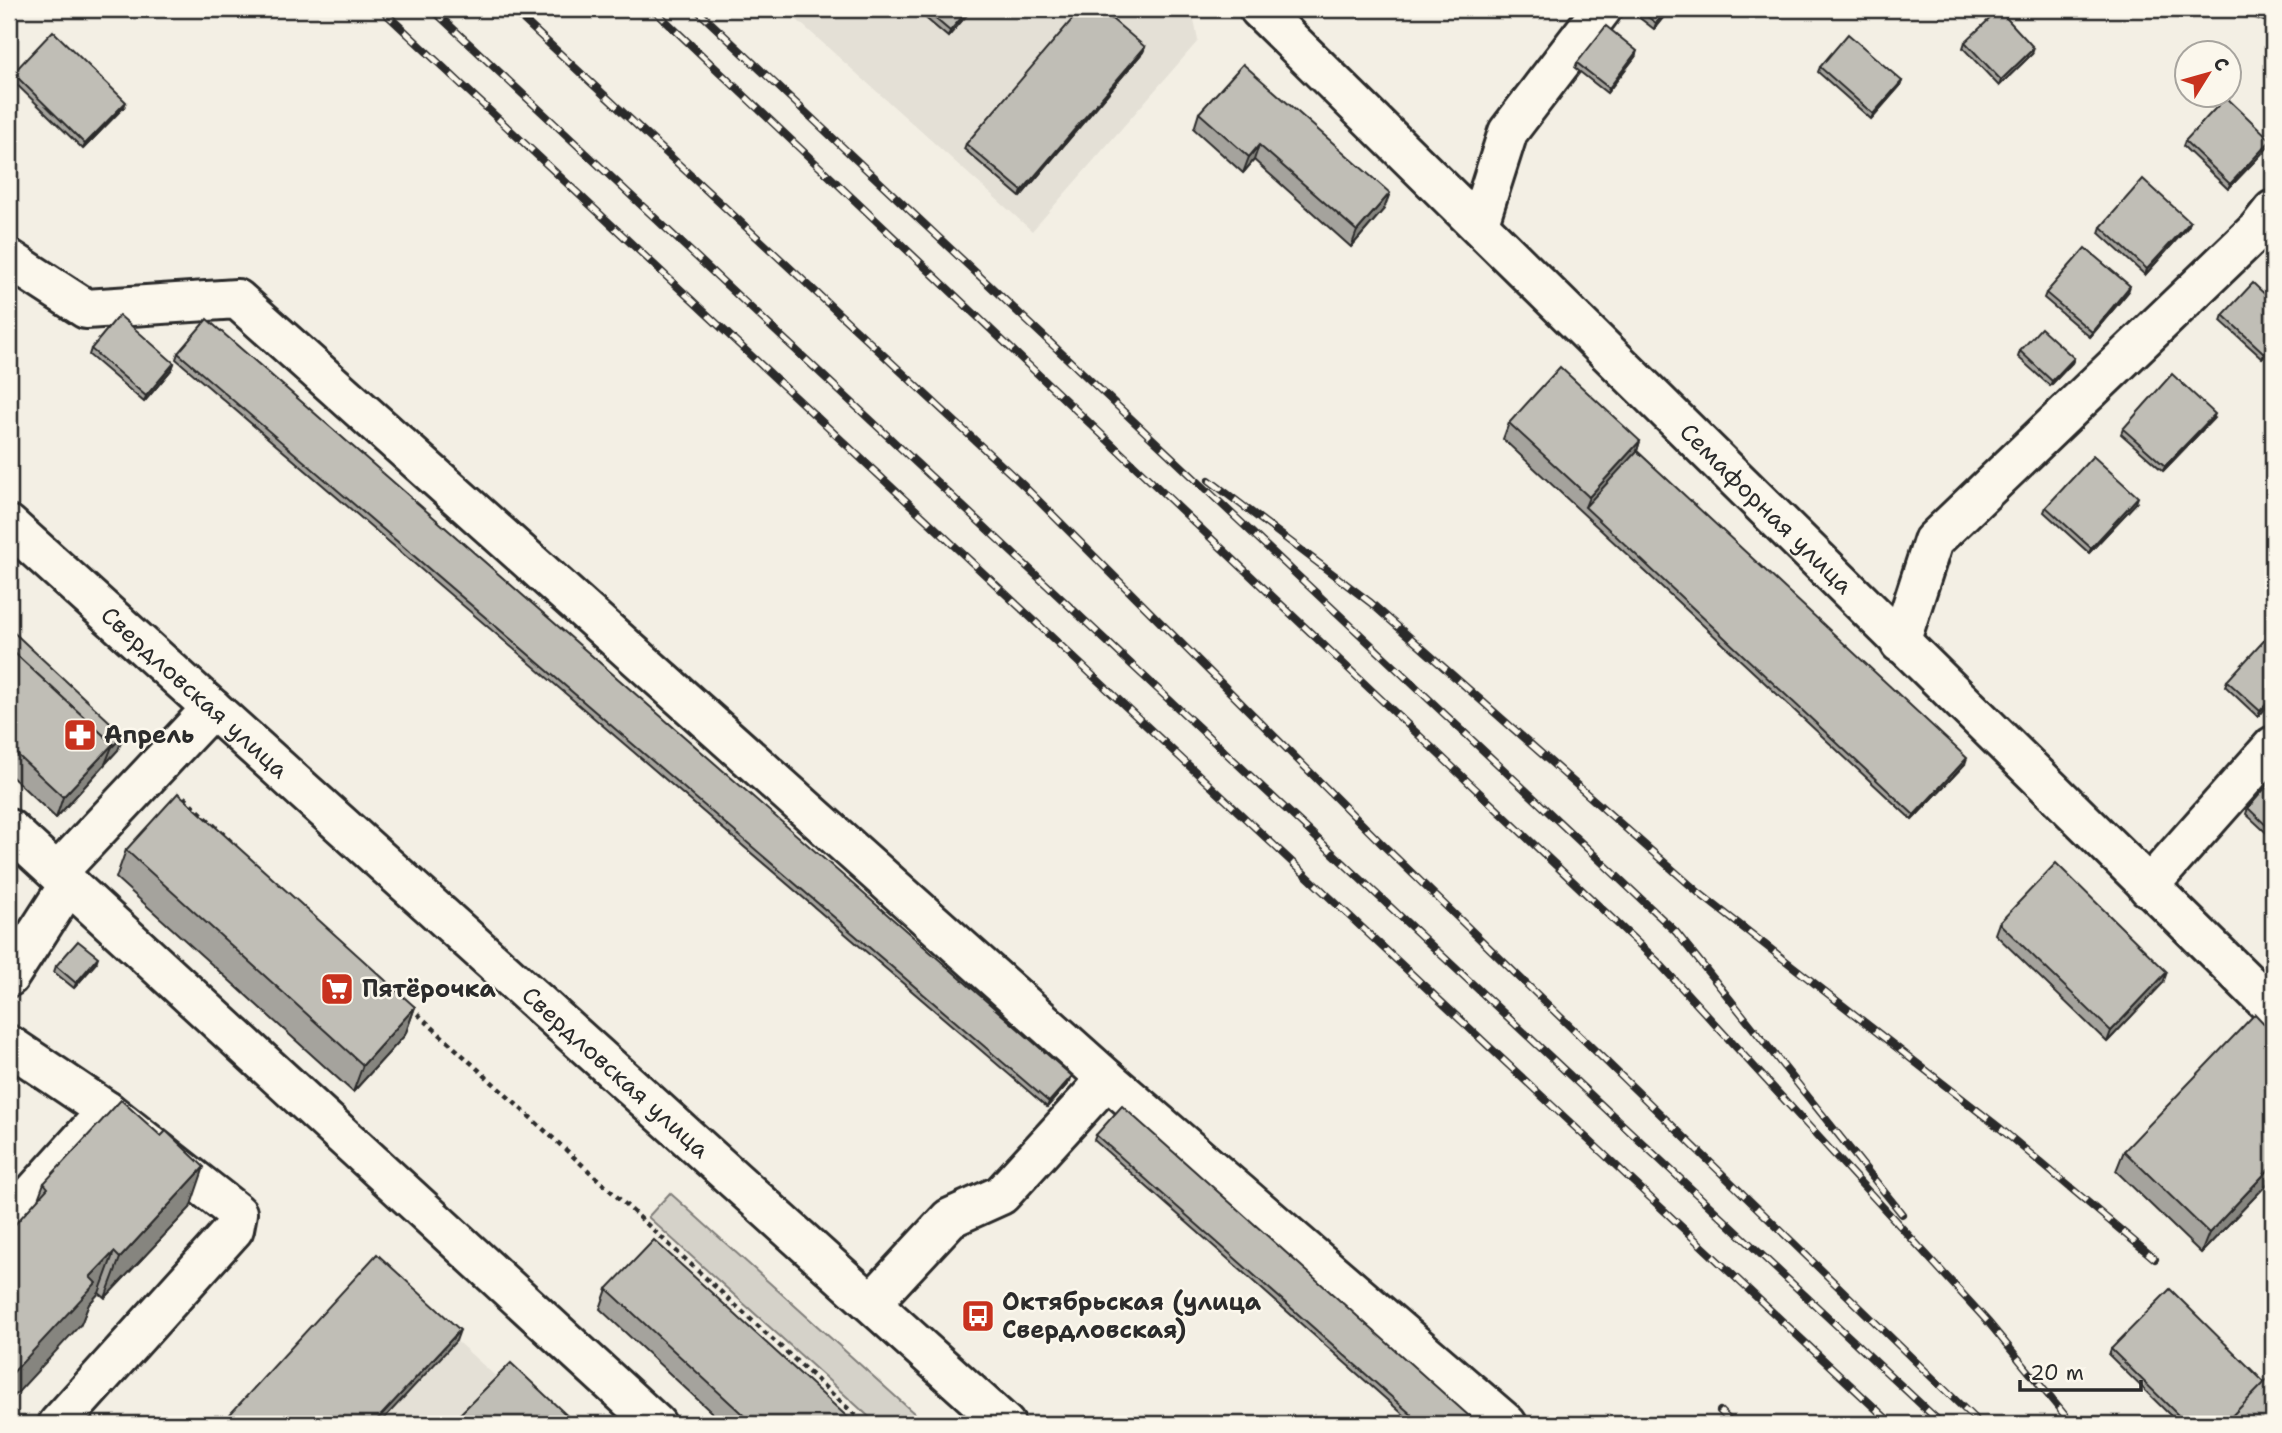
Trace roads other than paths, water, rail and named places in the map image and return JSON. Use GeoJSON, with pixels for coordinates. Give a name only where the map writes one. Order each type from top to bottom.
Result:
{"type":"FeatureCollection","features":[{"type":"Feature","properties":{"kind":"main road","name":"Семафорная улица"},"geometry":{"type":"LineString","coordinates":[[1259,9],[2273,1008]]}},
{"type":"Feature","properties":{"kind":"main road"},"geometry":{"type":"LineString","coordinates":[[1479,223],[1507,132],[1602,9]]}},
{"type":"Feature","properties":{"kind":"main road"},"geometry":{"type":"LineString","coordinates":[[1900,643],[1933,541],[2268,227]]}},
{"type":"Feature","properties":{"kind":"main road"},"geometry":{"type":"LineString","coordinates":[[9,259],[86,309],[236,299],[1107,1079],[1507,1424]]}},
{"type":"Feature","properties":{"kind":"main road","name":"Свердловская улица"},"geometry":{"type":"LineString","coordinates":[[9,525],[873,1301],[1005,1424]]}},
{"type":"Feature","properties":{"kind":"main road"},"geometry":{"type":"LineString","coordinates":[[9,977],[35,861],[154,769],[212,708]]}},
{"type":"Feature","properties":{"kind":"main road"},"geometry":{"type":"LineString","coordinates":[[2148,887],[2273,746]]}},
{"type":"Feature","properties":{"kind":"main road"},"geometry":{"type":"LineString","coordinates":[[35,861],[656,1424]]}},
{"type":"Feature","properties":{"kind":"main road"},"geometry":{"type":"LineString","coordinates":[[9,1045],[107,1111],[237,1213],[234,1229],[58,1424]]}},
{"type":"Feature","properties":{"kind":"main road"},"geometry":{"type":"LineString","coordinates":[[873,1301],[950,1218],[1001,1195],[1107,1079]]}},
{"type":"Feature","properties":{"kind":"main road"},"geometry":{"type":"LineString","coordinates":[[9,1220],[107,1111]]}},
{"type":"Feature","properties":{"kind":"railway"},"geometry":{"type":"LineString","coordinates":[[381,9],[1892,1424]]}},
{"type":"Feature","properties":{"kind":"railway"},"geometry":{"type":"LineString","coordinates":[[432,9],[1942,1424]]}},
{"type":"Feature","properties":{"kind":"railway"},"geometry":{"type":"LineString","coordinates":[[512,9],[1024,486],[1382,844],[1980,1424]]}},
{"type":"Feature","properties":{"kind":"railway"},"geometry":{"type":"LineString","coordinates":[[653,9],[1659,963],[1989,1323],[2072,1424]]}},
{"type":"Feature","properties":{"kind":"railway"},"geometry":{"type":"LineString","coordinates":[[696,9],[1676,932],[1902,1214]]}},
{"type":"Feature","properties":{"kind":"railway"},"geometry":{"type":"LineString","coordinates":[[1209,480],[1371,603],[1699,893],[2001,1129],[2155,1259]]}},
{"type":"Feature","properties":{"kind":"railway"},"geometry":{"type":"LineString","coordinates":[[1720,1411],[1733,1424]]}},
{"type":"Feature","properties":{"kind":"place","name":"Апрель"},"geometry":{"type":"Point","coordinates":[80,735]}},
{"type":"Feature","properties":{"kind":"place","name":"Пятёрочка"},"geometry":{"type":"Point","coordinates":[337,989]}},
{"type":"Feature","properties":{"kind":"place","name":"Октябрьская (улица Свердловская)"},"geometry":{"type":"Point","coordinates":[978,1316]}}]}
